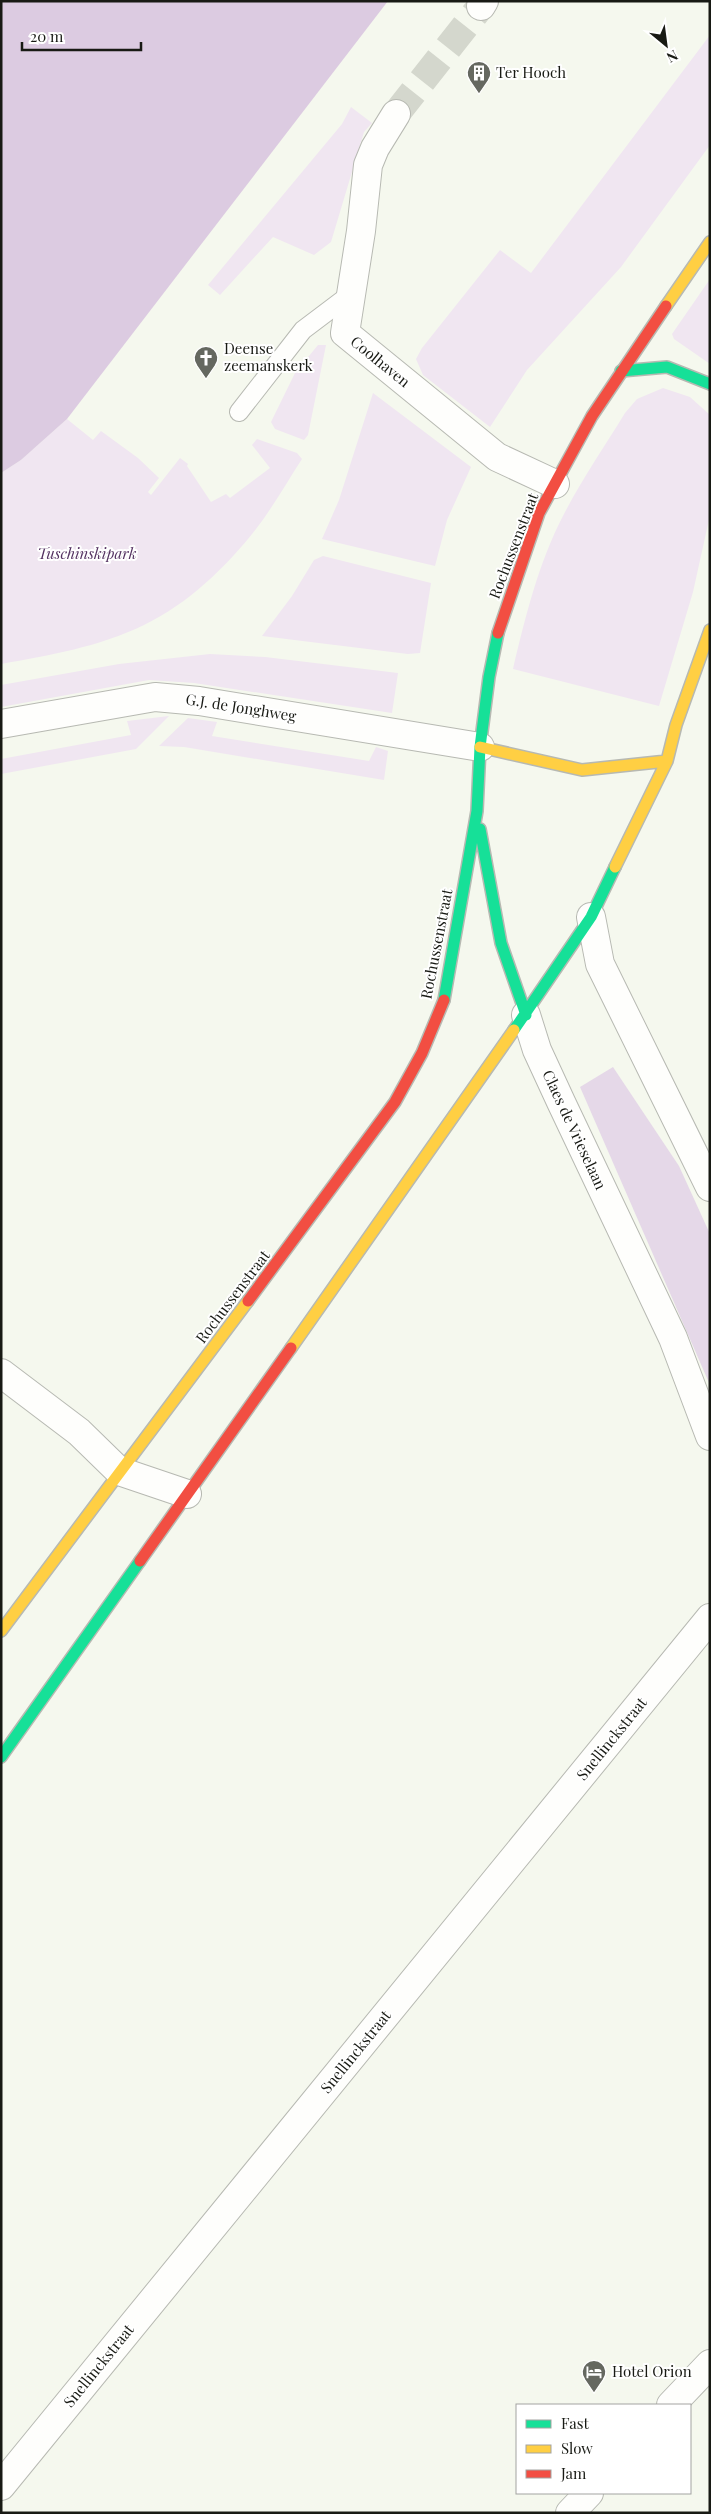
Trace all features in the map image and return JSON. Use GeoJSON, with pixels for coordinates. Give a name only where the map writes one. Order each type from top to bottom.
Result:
{"type":"FeatureCollection","features":[{"type":"Feature","properties":{"kind":"street","name":"Coolhaven"},"geometry":{"type":"LineString","coordinates":[[396,114],[374,148],[368,165],[352,293],[345,333],[497,457],[554,484]]}},
{"type":"Feature","properties":{"kind":"street","name":"Rochussenstraat"},"geometry":{"type":"LineString","coordinates":[[1,1631],[119,1470],[316,1212],[395,1102],[422,1053],[443,1003],[477,811],[480,747],[489,677],[499,628],[539,513],[592,416],[710,242]]}},
{"type":"Feature","properties":{"kind":"street"},"geometry":{"type":"LineString","coordinates":[[621,371],[666,367],[710,384]]}},
{"type":"Feature","properties":{"kind":"street"},"geometry":{"type":"LineString","coordinates":[[1,1757],[526,1015],[591,917],[667,761],[676,725],[710,630]]}},
{"type":"Feature","properties":{"kind":"street","name":"G.J. de Jonghweg"},"geometry":{"type":"LineString","coordinates":[[1,724],[155,697],[199,701],[480,747]]}},
{"type":"Feature","properties":{"kind":"street"},"geometry":{"type":"LineString","coordinates":[[480,747],[582,770],[667,761]]}},
{"type":"Feature","properties":{"kind":"street","name":"Claes de Vrieselaan"},"geometry":{"type":"LineString","coordinates":[[477,811],[500,943],[537,1050],[673,1338],[710,1436]]}},
{"type":"Feature","properties":{"kind":"street"},"geometry":{"type":"LineString","coordinates":[[591,917],[600,964],[710,1188]]}},
{"type":"Feature","properties":{"kind":"street"},"geometry":{"type":"LineString","coordinates":[[1,1373],[80,1432],[119,1470],[187,1494]]}},
{"type":"Feature","properties":{"kind":"street","name":"Snellinckstraat"},"geometry":{"type":"LineString","coordinates":[[1,2486],[710,1618]]}},
{"type":"Feature","properties":{"kind":"street"},"geometry":{"type":"LineString","coordinates":[[672,2404],[710,2364]]}},
{"type":"Feature","properties":{"kind":"street"},"geometry":{"type":"LineString","coordinates":[[570,2513],[588,2494]]}},
{"type":"Feature","properties":{"kind":"lane"},"geometry":{"type":"LineString","coordinates":[[240,412],[303,330],[352,293]]}},
{"type":"Feature","properties":{"kind":"green space"},"geometry":{"type":"Polygon","coordinates":[[[710,35],[710,145],[621,267],[527,370],[490,427],[423,375],[416,359],[422,348],[500,250],[531,273],[710,35]]]}},
{"type":"Feature","properties":{"kind":"green space"},"geometry":{"type":"Polygon","coordinates":[[[351,107],[372,123],[364,132],[331,242],[314,255],[273,237],[220,295],[208,285],[342,124],[351,107]]]}},
{"type":"Feature","properties":{"kind":"green space"},"geometry":{"type":"Polygon","coordinates":[[[710,279],[710,364],[674,339],[672,334],[710,279]]]}},
{"type":"Feature","properties":{"kind":"green space"},"geometry":{"type":"Polygon","coordinates":[[[318,345],[326,345],[308,435],[304,440],[275,429],[271,422],[295,373],[318,345]]]}},
{"type":"Feature","properties":{"kind":"green space"},"geometry":{"type":"Polygon","coordinates":[[[663,388],[690,397],[710,415],[710,515],[693,592],[659,706],[513,669],[540,570],[564,514],[625,413],[637,399],[663,388]]]}},
{"type":"Feature","properties":{"kind":"green space"},"geometry":{"type":"Polygon","coordinates":[[[373,393],[471,467],[447,520],[435,566],[322,539],[339,500],[373,393]]]}},
{"type":"Feature","properties":{"kind":"green space","name":"Tuschinskipark"},"geometry":{"type":"Polygon","coordinates":[[[67,419],[93,440],[101,431],[138,458],[159,478],[148,492],[151,495],[180,458],[188,464],[187,466],[211,502],[226,494],[230,498],[270,468],[252,445],[257,439],[297,453],[302,459],[268,512],[245,543],[206,583],[176,606],[127,633],[92,645],[1,664],[1,473],[21,460],[67,419]]]}},
{"type":"Feature","properties":{"kind":"green space"},"geometry":{"type":"Polygon","coordinates":[[[323,556],[431,583],[420,653],[408,654],[262,636],[292,596],[314,560],[323,556]]]}},
{"type":"Feature","properties":{"kind":"green space"},"geometry":{"type":"Polygon","coordinates":[[[210,654],[265,657],[398,673],[392,713],[194,683],[149,680],[1,707],[1,685],[119,664],[210,654]]]}},
{"type":"Feature","properties":{"kind":"green space"},"geometry":{"type":"Polygon","coordinates":[[[169,716],[136,749],[1,774],[1,759],[131,735],[127,721],[169,716]]]}},
{"type":"Feature","properties":{"kind":"green space"},"geometry":{"type":"Polygon","coordinates":[[[188,718],[217,722],[212,736],[369,761],[376,747],[388,751],[384,780],[184,747],[159,746],[188,718]]]}},
{"type":"Feature","properties":{"kind":"shaded area"},"geometry":{"type":"Polygon","coordinates":[[[1,1],[388,1],[67,419],[21,460],[1,473],[1,1]]]}},
{"type":"Feature","properties":{"kind":"shaded area"},"geometry":{"type":"Polygon","coordinates":[[[613,1067],[679,1166],[710,1234],[710,1385],[580,1087],[613,1067]]]}},
{"type":"Feature","properties":{"kind":"tunnel"},"geometry":{"type":"LineString","coordinates":[[396,114],[481,6]]}},
{"type":"Feature","properties":{"kind":"traffic: fast"},"geometry":{"type":"LineString","coordinates":[[621,371],[667,367],[710,384]]}},
{"type":"Feature","properties":{"kind":"traffic: fast"},"geometry":{"type":"LineString","coordinates":[[444,1000],[477,811],[480,747],[489,677],[498,633]]}},
{"type":"Feature","properties":{"kind":"traffic: fast"},"geometry":{"type":"LineString","coordinates":[[480,829],[501,943],[526,1015]]}},
{"type":"Feature","properties":{"kind":"traffic: fast"},"geometry":{"type":"LineString","coordinates":[[514,1030],[591,917],[615,867]]}},
{"type":"Feature","properties":{"kind":"traffic: fast"},"geometry":{"type":"LineString","coordinates":[[1,1757],[140,1561]]}},
{"type":"Feature","properties":{"kind":"traffic: slow"},"geometry":{"type":"LineString","coordinates":[[666,306],[710,242]]}},
{"type":"Feature","properties":{"kind":"traffic: slow"},"geometry":{"type":"LineString","coordinates":[[615,867],[667,761],[676,725],[710,630]]}},
{"type":"Feature","properties":{"kind":"traffic: slow"},"geometry":{"type":"LineString","coordinates":[[480,747],[582,770],[667,761]]}},
{"type":"Feature","properties":{"kind":"traffic: slow"},"geometry":{"type":"LineString","coordinates":[[291,1348],[514,1030]]}},
{"type":"Feature","properties":{"kind":"traffic: slow"},"geometry":{"type":"LineString","coordinates":[[1,1631],[248,1301]]}},
{"type":"Feature","properties":{"kind":"traffic: jam"},"geometry":{"type":"LineString","coordinates":[[498,633],[539,513],[592,416],[666,306]]}},
{"type":"Feature","properties":{"kind":"traffic: jam"},"geometry":{"type":"LineString","coordinates":[[248,1301],[395,1102],[422,1053],[444,1000]]}},
{"type":"Feature","properties":{"kind":"traffic: jam"},"geometry":{"type":"LineString","coordinates":[[140,1561],[291,1348]]}},
{"type":"Feature","properties":{"kind":"place","name":"Ter Hooch"},"geometry":{"type":"Point","coordinates":[479,94]}},
{"type":"Feature","properties":{"kind":"place","name":"Deense zeemanskerk"},"geometry":{"type":"Point","coordinates":[206,379]}},
{"type":"Feature","properties":{"kind":"place","name":"Hotel Orion"},"geometry":{"type":"Point","coordinates":[594,2393]}}]}
